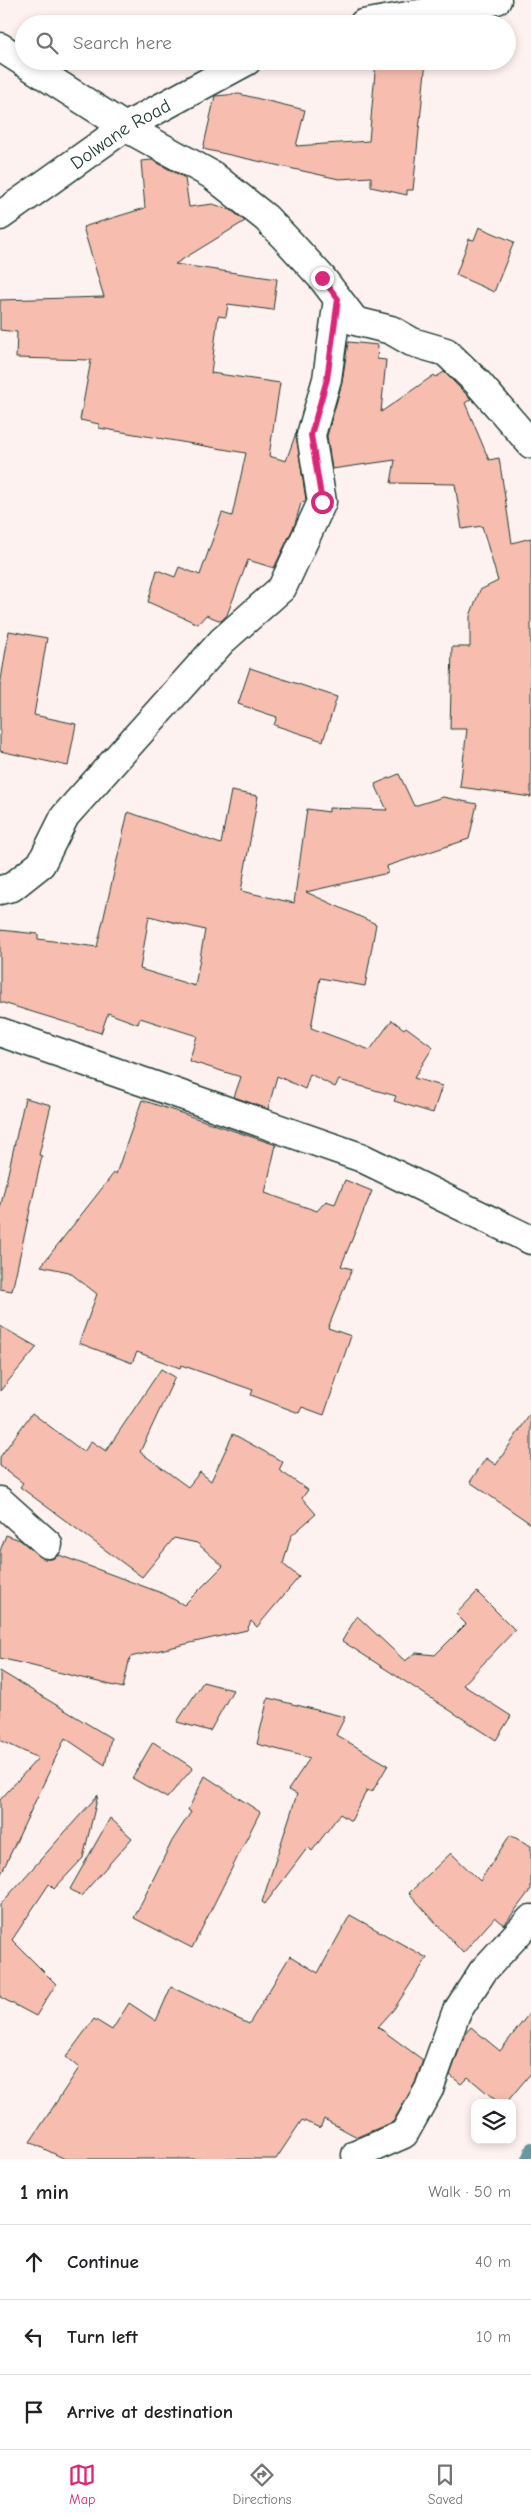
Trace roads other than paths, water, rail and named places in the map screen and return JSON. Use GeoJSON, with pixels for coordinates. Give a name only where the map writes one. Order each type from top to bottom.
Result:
{"type":"FeatureCollection","features":[{"type":"Feature","properties":{"kind":"street"},"geometry":{"type":"LineString","coordinates":[[413,15],[497,0]]}},
{"type":"Feature","properties":{"kind":"street"},"geometry":{"type":"LineString","coordinates":[[0,48],[15,57]]}},
{"type":"Feature","properties":{"kind":"street"},"geometry":{"type":"LineString","coordinates":[[35,70],[125,127],[212,175],[245,201],[290,243],[322,278],[355,321],[391,330],[412,342],[446,352],[478,383],[531,444]]}},
{"type":"Feature","properties":{"kind":"street","name":"Dolwane Road"},"geometry":{"type":"LineString","coordinates":[[0,216],[125,127],[230,70]]}},
{"type":"Feature","properties":{"kind":"street"},"geometry":{"type":"LineString","coordinates":[[0,890],[12,887],[41,864],[65,816],[222,641],[282,588],[322,502],[311,435],[327,379],[338,299]]}},
{"type":"Feature","properties":{"kind":"street"},"geometry":{"type":"LineString","coordinates":[[0,1032],[360,1157],[531,1240]]}},
{"type":"Feature","properties":{"kind":"street"},"geometry":{"type":"LineString","coordinates":[[0,1501],[48,1544]]}},
{"type":"Feature","properties":{"kind":"street"},"geometry":{"type":"LineString","coordinates":[[356,2155],[404,2134],[429,2090],[456,2014],[483,1972],[531,1919]]}},
{"type":"Feature","properties":{"kind":"waterway"},"geometry":{"type":"LineString","coordinates":[[526,2159],[531,2147]]}}]}
